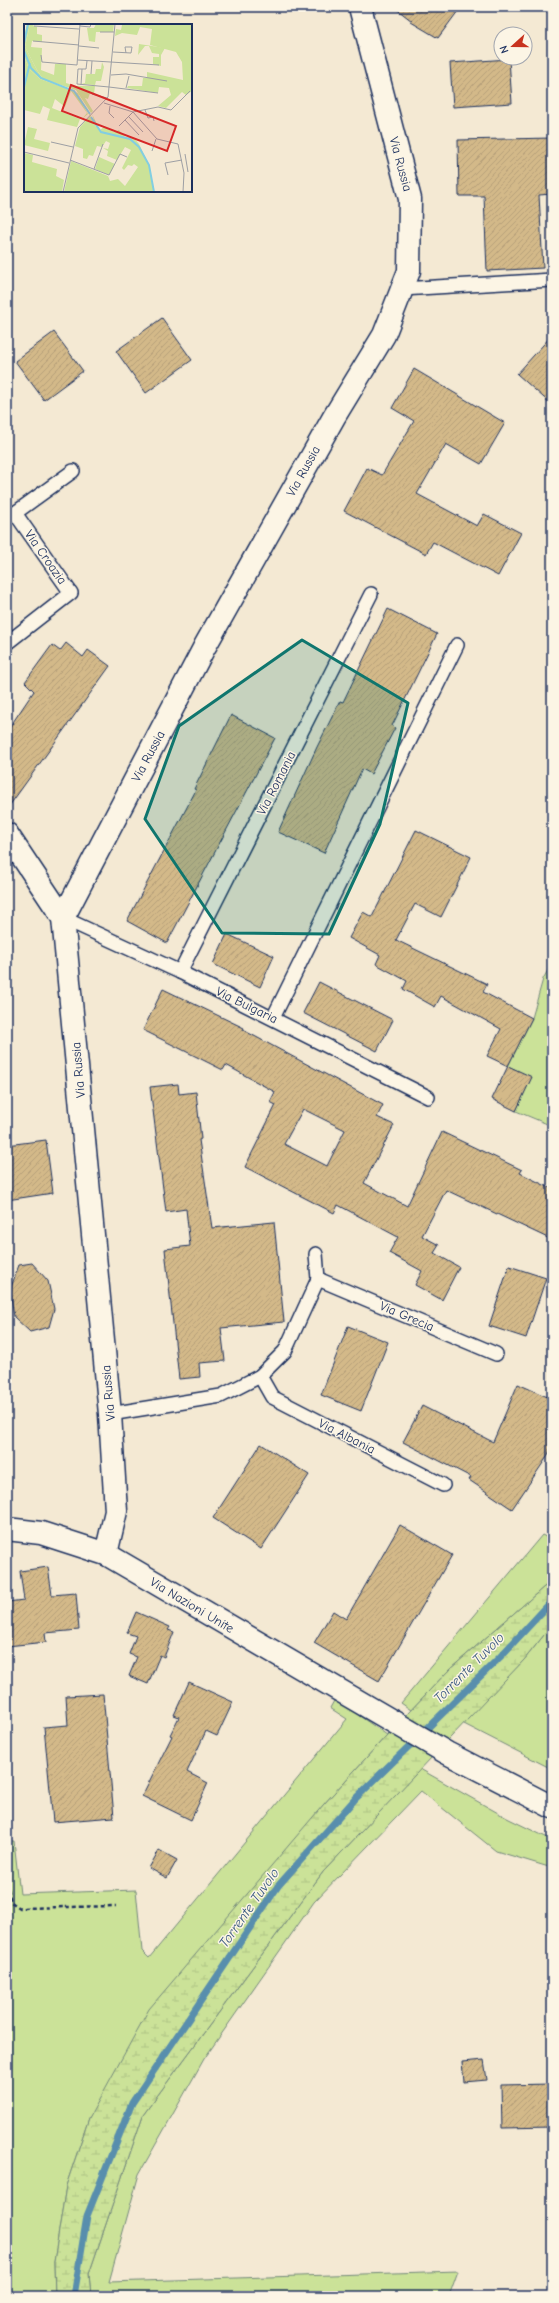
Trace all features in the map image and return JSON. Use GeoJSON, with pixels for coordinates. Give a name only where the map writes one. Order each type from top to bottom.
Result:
{"type":"FeatureCollection","features":[{"type":"Feature","properties":{"kind":"street","name":"Via Russia"},"geometry":{"type":"LineString","coordinates":[[106,1554],[116,1511],[110,1414],[63,918],[205,646],[334,416],[384,335],[409,272],[410,199],[360,7]]}},
{"type":"Feature","properties":{"kind":"street"},"geometry":{"type":"LineString","coordinates":[[7,834],[63,918]]}},
{"type":"Feature","properties":{"kind":"street","name":"Via Nazioni Unite"},"geometry":{"type":"LineString","coordinates":[[7,1529],[41,1533],[106,1554],[447,1753],[552,1807]]}},
{"type":"Feature","properties":{"kind":"lane"},"geometry":{"type":"LineString","coordinates":[[402,288],[552,280]]}},
{"type":"Feature","properties":{"kind":"lane","name":"Via Croazia"},"geometry":{"type":"LineString","coordinates":[[7,643],[71,593],[15,513],[73,471]]}},
{"type":"Feature","properties":{"kind":"lane","name":"Via Romania"},"geometry":{"type":"LineString","coordinates":[[180,972],[371,594]]}},
{"type":"Feature","properties":{"kind":"lane"},"geometry":{"type":"LineString","coordinates":[[273,1018],[457,645]]}},
{"type":"Feature","properties":{"kind":"lane","name":"Via Bulgaria"},"geometry":{"type":"LineString","coordinates":[[63,918],[180,972],[428,1097]]}},
{"type":"Feature","properties":{"kind":"lane"},"geometry":{"type":"LineString","coordinates":[[110,1414],[221,1396],[260,1376],[285,1351],[318,1279],[316,1254]]}},
{"type":"Feature","properties":{"kind":"lane","name":"Via Grecia"},"geometry":{"type":"LineString","coordinates":[[318,1279],[496,1354]]}},
{"type":"Feature","properties":{"kind":"lane","name":"Via Albania"},"geometry":{"type":"LineString","coordinates":[[260,1376],[272,1397],[443,1485]]}},
{"type":"Feature","properties":{"kind":"path"},"geometry":{"type":"LineString","coordinates":[[7,1882],[11,1902],[20,1908],[116,1906]]}},
{"type":"Feature","properties":{"kind":"highlighted area"},"geometry":{"type":"Polygon","coordinates":[[[302,640],[408,703],[380,824],[329,934],[222,933],[145,819],[179,726],[302,640]]]}},
{"type":"Feature","properties":{"kind":"green space"},"geometry":{"type":"Polygon","coordinates":[[[552,963],[552,1126],[516,1111],[531,1077],[508,1066],[532,1018],[543,979],[552,963]]]}},
{"type":"Feature","properties":{"kind":"green space"},"geometry":{"type":"Polygon","coordinates":[[[542,1535],[552,1540],[552,1580],[449,1670],[411,1710],[401,1703],[542,1535]]]}},
{"type":"Feature","properties":{"kind":"green space"},"geometry":{"type":"Polygon","coordinates":[[[552,1580],[552,1625],[524,1660],[323,1872],[143,2115],[89,2274],[91,2296],[55,2296],[54,2262],[66,2186],[89,2118],[149,2009],[324,1804],[387,1735],[449,1670],[552,1580]]]}},
{"type":"Feature","properties":{"kind":"green space"},"geometry":{"type":"Polygon","coordinates":[[[552,1625],[552,1769],[462,1723],[524,1660],[552,1625]]]}},
{"type":"Feature","properties":{"kind":"green space"},"geometry":{"type":"Polygon","coordinates":[[[335,1699],[387,1735],[324,1804],[89,2118],[66,2186],[54,2262],[55,2296],[7,2296],[7,1841],[14,1841],[20,1894],[136,1890],[142,1951],[149,1958],[347,1719],[330,1708],[335,1699]]]}},
{"type":"Feature","properties":{"kind":"green space"},"geometry":{"type":"Polygon","coordinates":[[[420,1769],[507,1818],[552,1840],[552,1868],[496,1851],[421,1791],[314,1902],[204,2059],[139,2174],[109,2282],[458,2271],[449,2296],[91,2296],[89,2274],[143,2115],[323,1872],[420,1769]]]}},
{"type":"Feature","properties":{"kind":"building"},"geometry":{"type":"Polygon","coordinates":[[[394,7],[461,7],[438,38],[411,22],[412,21],[394,7]]]}},
{"type":"Feature","properties":{"kind":"building"},"geometry":{"type":"Polygon","coordinates":[[[493,60],[493,66],[509,66],[512,103],[453,107],[450,63],[493,60]]]}},
{"type":"Feature","properties":{"kind":"building"},"geometry":{"type":"Polygon","coordinates":[[[552,138],[552,194],[539,195],[543,268],[487,271],[484,196],[459,196],[458,140],[552,138]]]}},
{"type":"Feature","properties":{"kind":"building"},"geometry":{"type":"Polygon","coordinates":[[[162,318],[192,360],[146,393],[116,351],[162,318]]]}},
{"type":"Feature","properties":{"kind":"building"},"geometry":{"type":"Polygon","coordinates":[[[54,332],[83,371],[44,400],[15,361],[54,332]]]}},
{"type":"Feature","properties":{"kind":"building"},"geometry":{"type":"Polygon","coordinates":[[[552,335],[552,405],[517,374],[552,335]]]}},
{"type":"Feature","properties":{"kind":"building"},"geometry":{"type":"Polygon","coordinates":[[[414,369],[505,423],[481,464],[446,444],[417,494],[477,526],[484,514],[521,533],[498,576],[433,542],[426,554],[344,511],[367,468],[382,475],[414,421],[392,408],[414,369]]]}},
{"type":"Feature","properties":{"kind":"building"},"geometry":{"type":"Polygon","coordinates":[[[388,609],[437,634],[392,726],[395,728],[371,774],[362,769],[324,853],[278,832],[317,747],[340,701],[343,702],[388,609]]]}},
{"type":"Feature","properties":{"kind":"building"},"geometry":{"type":"Polygon","coordinates":[[[66,643],[83,657],[88,650],[110,666],[7,809],[7,731],[34,691],[25,682],[52,645],[60,651],[66,643]]]}},
{"type":"Feature","properties":{"kind":"building"},"geometry":{"type":"Polygon","coordinates":[[[231,715],[275,738],[167,943],[127,921],[196,790],[194,789],[231,715]]]}},
{"type":"Feature","properties":{"kind":"building"},"geometry":{"type":"Polygon","coordinates":[[[416,830],[471,857],[441,917],[415,904],[396,940],[487,984],[483,992],[532,1018],[508,1066],[487,1056],[501,1029],[441,996],[435,1007],[403,989],[407,981],[376,964],[380,955],[349,938],[363,912],[372,917],[416,830]]]}},
{"type":"Feature","properties":{"kind":"building"},"geometry":{"type":"Polygon","coordinates":[[[227,934],[274,956],[260,987],[213,964],[227,934]]]}},
{"type":"Feature","properties":{"kind":"building"},"geometry":{"type":"Polygon","coordinates":[[[319,982],[393,1020],[377,1051],[303,1013],[319,982]]]}},
{"type":"Feature","properties":{"kind":"building"},"geometry":{"type":"Polygon","coordinates":[[[163,989],[244,1028],[243,1030],[383,1105],[377,1117],[394,1125],[364,1183],[407,1206],[442,1132],[522,1170],[520,1173],[552,1189],[552,1240],[446,1190],[422,1236],[439,1245],[434,1253],[459,1267],[442,1300],[415,1285],[422,1271],[389,1253],[398,1237],[338,1205],[334,1213],[245,1167],[276,1105],[270,1102],[275,1092],[226,1065],[223,1070],[143,1030],[163,989]],[[303,1109],[284,1144],[327,1166],[345,1130],[303,1109]]]}},
{"type":"Feature","properties":{"kind":"building"},"geometry":{"type":"Polygon","coordinates":[[[508,1066],[532,1077],[516,1111],[492,1099],[508,1066]]]}},
{"type":"Feature","properties":{"kind":"building"},"geometry":{"type":"Polygon","coordinates":[[[178,1084],[179,1094],[196,1092],[201,1139],[199,1140],[212,1228],[274,1222],[284,1322],[221,1328],[225,1361],[199,1363],[200,1377],[179,1379],[165,1249],[190,1246],[186,1209],[166,1212],[150,1087],[178,1084]]]}},
{"type":"Feature","properties":{"kind":"building"},"geometry":{"type":"Polygon","coordinates":[[[46,1140],[53,1193],[7,1200],[7,1145],[46,1140]]]}},
{"type":"Feature","properties":{"kind":"building"},"geometry":{"type":"Polygon","coordinates":[[[32,1263],[48,1281],[54,1309],[49,1327],[30,1332],[14,1317],[10,1290],[19,1265],[32,1263]]]}},
{"type":"Feature","properties":{"kind":"building"},"geometry":{"type":"Polygon","coordinates":[[[509,1266],[546,1278],[526,1338],[489,1326],[509,1266]]]}},
{"type":"Feature","properties":{"kind":"building"},"geometry":{"type":"Polygon","coordinates":[[[348,1326],[388,1342],[361,1411],[321,1395],[348,1326]]]}},
{"type":"Feature","properties":{"kind":"building"},"geometry":{"type":"Polygon","coordinates":[[[518,1384],[552,1399],[552,1445],[547,1457],[512,1509],[469,1480],[471,1477],[403,1442],[422,1406],[493,1442],[518,1384]]]}},
{"type":"Feature","properties":{"kind":"building"},"geometry":{"type":"Polygon","coordinates":[[[261,1444],[309,1475],[261,1549],[213,1518],[261,1444]]]}},
{"type":"Feature","properties":{"kind":"building"},"geometry":{"type":"Polygon","coordinates":[[[400,1525],[452,1555],[379,1681],[314,1643],[333,1611],[346,1619],[400,1525]]]}},
{"type":"Feature","properties":{"kind":"building"},"geometry":{"type":"Polygon","coordinates":[[[48,1567],[52,1595],[76,1593],[79,1630],[45,1633],[46,1642],[7,1646],[7,1602],[24,1600],[20,1571],[48,1567]]]}},
{"type":"Feature","properties":{"kind":"building"},"geometry":{"type":"Polygon","coordinates":[[[136,1612],[170,1627],[168,1630],[174,1632],[164,1657],[160,1655],[148,1684],[129,1676],[137,1657],[129,1654],[136,1636],[127,1633],[136,1612]]]}},
{"type":"Feature","properties":{"kind":"building"},"geometry":{"type":"Polygon","coordinates":[[[189,1682],[233,1702],[217,1736],[206,1731],[187,1772],[208,1783],[191,1820],[142,1796],[172,1736],[170,1735],[179,1717],[174,1715],[189,1682]]]}},
{"type":"Feature","properties":{"kind":"building"},"geometry":{"type":"Polygon","coordinates":[[[103,1694],[114,1817],[53,1822],[44,1727],[68,1725],[66,1696],[103,1694]]]}},
{"type":"Feature","properties":{"kind":"building"},"geometry":{"type":"Polygon","coordinates":[[[159,1850],[177,1860],[167,1878],[149,1868],[159,1850]]]}},
{"type":"Feature","properties":{"kind":"building"},"geometry":{"type":"Polygon","coordinates":[[[484,2060],[487,2080],[464,2082],[462,2062],[484,2060]]]}},
{"type":"Feature","properties":{"kind":"building"},"geometry":{"type":"Polygon","coordinates":[[[552,2084],[552,2127],[502,2128],[501,2085],[552,2084]]]}},
{"type":"Feature","properties":{"kind":"waterway","name":"Torrente Tuvolo"},"geometry":{"type":"LineString","coordinates":[[74,2296],[87,2216],[132,2103],[278,1886],[356,1798],[500,1657],[552,1601]]}}]}
